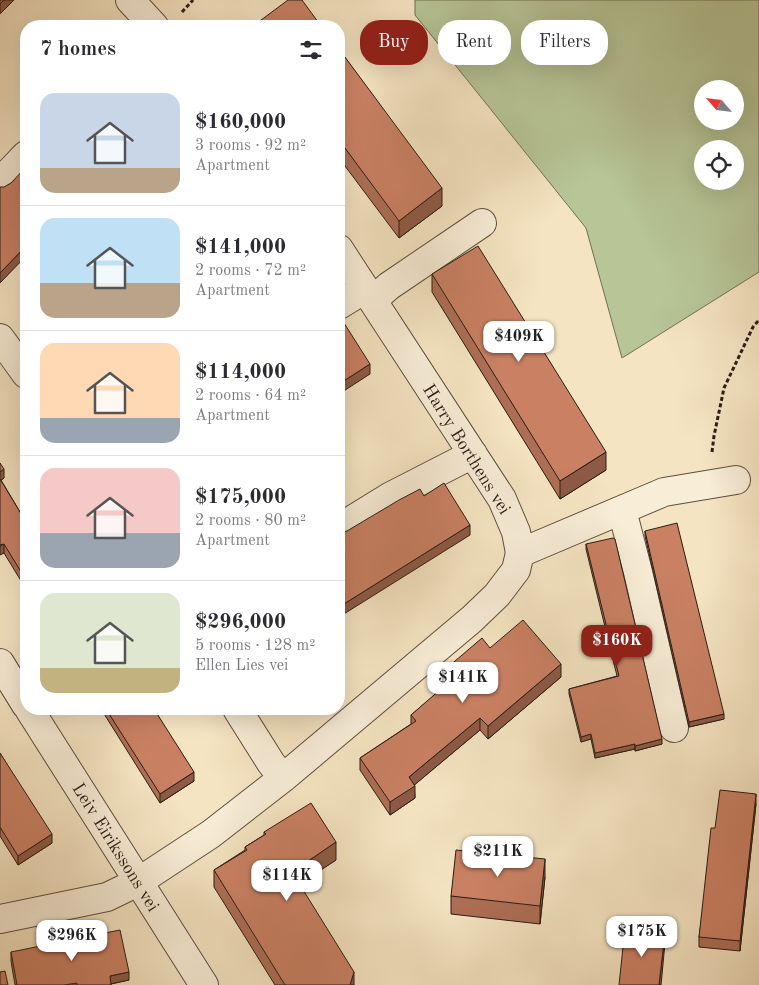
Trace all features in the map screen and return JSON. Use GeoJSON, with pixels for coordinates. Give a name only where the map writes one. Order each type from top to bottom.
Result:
{"type":"FeatureCollection","features":[{"type":"Feature","properties":{"kind":"street"},"geometry":{"type":"LineString","coordinates":[[130,0],[164,20]]}},
{"type":"Feature","properties":{"kind":"street"},"geometry":{"type":"LineString","coordinates":[[0,182],[20,161]]}},
{"type":"Feature","properties":{"kind":"street"},"geometry":{"type":"LineString","coordinates":[[345,303],[389,286],[482,223]]}},
{"type":"Feature","properties":{"kind":"street","name":"Harry Borthens vei"},"geometry":{"type":"LineString","coordinates":[[345,258],[502,499],[516,532],[520,553]]}},
{"type":"Feature","properties":{"kind":"street"},"geometry":{"type":"LineString","coordinates":[[0,338],[20,366]]}},
{"type":"Feature","properties":{"kind":"street"},"geometry":{"type":"LineString","coordinates":[[345,524],[391,496],[472,454]]}},
{"type":"Feature","properties":{"kind":"street"},"geometry":{"type":"LineString","coordinates":[[0,919],[107,897],[138,882],[211,834],[283,778],[472,619],[497,595],[516,570],[520,553],[664,492],[736,480]]}},
{"type":"Feature","properties":{"kind":"street"},"geometry":{"type":"LineString","coordinates":[[622,510],[674,728]]}},
{"type":"Feature","properties":{"kind":"street"},"geometry":{"type":"LineString","coordinates":[[0,663],[20,695]]}},
{"type":"Feature","properties":{"kind":"street","name":"Leiv Eirikssons vei"},"geometry":{"type":"LineString","coordinates":[[33,715],[204,985]]}},
{"type":"Feature","properties":{"kind":"street"},"geometry":{"type":"LineString","coordinates":[[241,715],[271,763],[283,778]]}},
{"type":"Feature","properties":{"kind":"path"},"geometry":{"type":"LineString","coordinates":[[167,20],[193,0]]}},
{"type":"Feature","properties":{"kind":"path"},"geometry":{"type":"LineString","coordinates":[[709,485],[714,436],[724,388],[753,327],[759,320]]}},
{"type":"Feature","properties":{"kind":"green space"},"geometry":{"type":"Polygon","coordinates":[[[415,0],[759,0],[759,272],[622,358],[586,228],[455,65],[511,65],[511,20],[438,20],[438,44],[428,31],[428,20],[419,20],[415,15],[415,0]]]}},
{"type":"Feature","properties":{"kind":"building"},"geometry":{"type":"Polygon","coordinates":[[[288,0],[302,0],[317,20],[261,20],[288,0]]]}},
{"type":"Feature","properties":{"kind":"building"},"geometry":{"type":"Polygon","coordinates":[[[345,57],[442,188],[399,221],[345,148],[345,57]]]}},
{"type":"Feature","properties":{"kind":"building"},"geometry":{"type":"Polygon","coordinates":[[[20,173],[20,252],[0,273],[0,187],[11,183],[20,173]]]}},
{"type":"Feature","properties":{"kind":"building"},"geometry":{"type":"Polygon","coordinates":[[[478,246],[606,452],[560,481],[432,274],[478,246]]]}},
{"type":"Feature","properties":{"kind":"building"},"geometry":{"type":"Polygon","coordinates":[[[345,325],[370,364],[345,380],[345,325]]]}},
{"type":"Feature","properties":{"kind":"building"},"geometry":{"type":"Polygon","coordinates":[[[0,463],[4,469],[0,472],[0,463]]]}},
{"type":"Feature","properties":{"kind":"building"},"geometry":{"type":"Polygon","coordinates":[[[0,479],[20,512],[20,570],[4,544],[0,545],[0,479]]]}},
{"type":"Feature","properties":{"kind":"building"},"geometry":{"type":"Polygon","coordinates":[[[444,483],[470,525],[345,603],[345,532],[420,489],[424,496],[444,483]]]}},
{"type":"Feature","properties":{"kind":"building"},"geometry":{"type":"Polygon","coordinates":[[[677,523],[724,714],[689,722],[645,531],[677,523]]]}},
{"type":"Feature","properties":{"kind":"building"},"geometry":{"type":"Polygon","coordinates":[[[615,539],[662,739],[595,753],[591,734],[581,737],[569,689],[619,676],[586,544],[615,539]]]}},
{"type":"Feature","properties":{"kind":"building"},"geometry":{"type":"Polygon","coordinates":[[[523,620],[561,664],[488,726],[480,718],[409,777],[415,786],[390,802],[360,758],[416,721],[411,715],[449,682],[441,673],[482,638],[490,648],[523,620]]]}},
{"type":"Feature","properties":{"kind":"building"},"geometry":{"type":"Polygon","coordinates":[[[110,715],[158,715],[194,772],[160,794],[110,715]]]}},
{"type":"Feature","properties":{"kind":"building"},"geometry":{"type":"Polygon","coordinates":[[[0,753],[52,834],[18,856],[0,827],[0,753]]]}},
{"type":"Feature","properties":{"kind":"building"},"geometry":{"type":"Polygon","coordinates":[[[720,790],[756,794],[740,941],[699,937],[711,828],[715,828],[720,790]]]}},
{"type":"Feature","properties":{"kind":"building"},"geometry":{"type":"Polygon","coordinates":[[[311,803],[336,842],[292,872],[354,972],[350,985],[285,985],[214,870],[247,850],[245,847],[266,834],[264,832],[311,803]]]}},
{"type":"Feature","properties":{"kind":"building"},"geometry":{"type":"Polygon","coordinates":[[[456,850],[545,859],[540,906],[451,896],[456,850]]]}},
{"type":"Feature","properties":{"kind":"building"},"geometry":{"type":"Polygon","coordinates":[[[625,928],[665,933],[659,985],[619,985],[625,928]]]}},
{"type":"Feature","properties":{"kind":"building"},"geometry":{"type":"Polygon","coordinates":[[[120,930],[129,972],[110,976],[111,985],[77,985],[77,983],[64,985],[17,985],[11,952],[120,930]]]}},
{"type":"Feature","properties":{"kind":"building"},"geometry":{"type":"Polygon","coordinates":[[[5,971],[8,985],[0,985],[0,972],[5,971]]]}}]}
